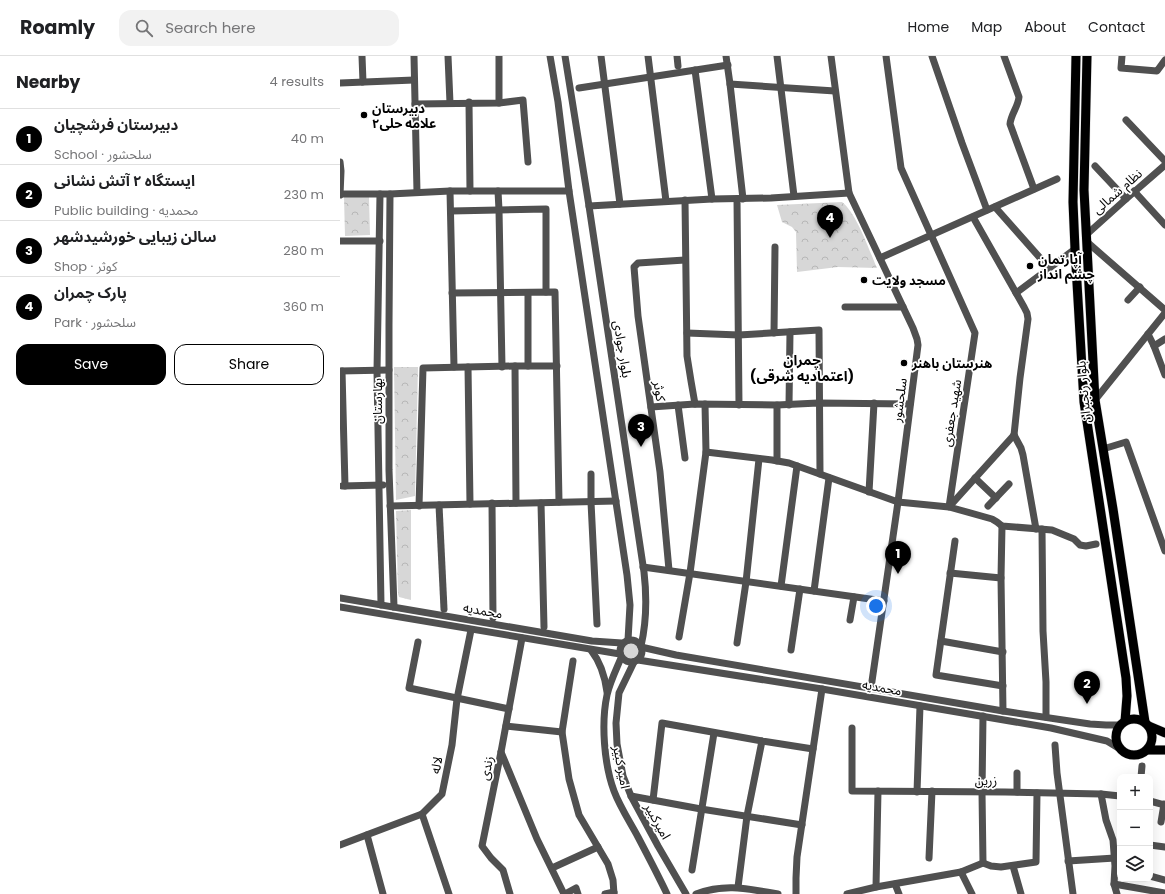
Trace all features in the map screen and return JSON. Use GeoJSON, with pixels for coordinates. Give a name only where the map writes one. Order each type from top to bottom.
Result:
{"type":"FeatureCollection","features":[{"type":"Feature","properties":{"kind":"main road","name":"بلوار رنجبران"},"geometry":{"type":"LineString","coordinates":[[1076,56],[1073,202],[1084,402],[1126,678],[1127,696],[1123,723]]}},
{"type":"Feature","properties":{"kind":"main road","name":"بلوار رنجبران"},"geometry":{"type":"LineString","coordinates":[[1087,56],[1084,190],[1095,400],[1147,724]]}},
{"type":"Feature","properties":{"kind":"main road"},"geometry":{"type":"LineString","coordinates":[[1147,724],[1152,731],[1152,741],[1147,750],[1142,754],[1136,755],[1124,753],[1120,749],[1116,737],[1117,731],[1123,723],[1135,718],[1147,724],[1165,733]]}},
{"type":"Feature","properties":{"kind":"main road"},"geometry":{"type":"LineString","coordinates":[[1147,750],[1165,750]]}},
{"type":"Feature","properties":{"kind":"street"},"geometry":{"type":"LineString","coordinates":[[362,56],[363,82]]}},
{"type":"Feature","properties":{"kind":"street"},"geometry":{"type":"LineString","coordinates":[[414,56],[417,192]]}},
{"type":"Feature","properties":{"kind":"street"},"geometry":{"type":"LineString","coordinates":[[448,56],[450,103]]}},
{"type":"Feature","properties":{"kind":"street"},"geometry":{"type":"LineString","coordinates":[[499,56],[499,103]]}},
{"type":"Feature","properties":{"kind":"street"},"geometry":{"type":"LineString","coordinates":[[550,56],[630,597],[630,611],[625,642]]}},
{"type":"Feature","properties":{"kind":"street","name":"بلوار جوادی"},"geometry":{"type":"LineString","coordinates":[[566,56],[643,567],[646,612],[645,629],[641,646]]}},
{"type":"Feature","properties":{"kind":"street"},"geometry":{"type":"LineString","coordinates":[[600,56],[620,204]]}},
{"type":"Feature","properties":{"kind":"street"},"geometry":{"type":"LineString","coordinates":[[648,56],[666,201]]}},
{"type":"Feature","properties":{"kind":"street"},"geometry":{"type":"LineString","coordinates":[[677,56],[678,66]]}},
{"type":"Feature","properties":{"kind":"street"},"geometry":{"type":"LineString","coordinates":[[726,56],[730,84],[740,199],[739,405]]}},
{"type":"Feature","properties":{"kind":"street"},"geometry":{"type":"LineString","coordinates":[[777,56],[794,196]]}},
{"type":"Feature","properties":{"kind":"street","name":"سلحشور"},"geometry":{"type":"LineString","coordinates":[[831,56],[849,193],[915,333],[918,345],[898,502],[871,688]]}},
{"type":"Feature","properties":{"kind":"street","name":"شهید جعفری"},"geometry":{"type":"LineString","coordinates":[[886,56],[901,168],[975,333],[949,507]]}},
{"type":"Feature","properties":{"kind":"street"},"geometry":{"type":"LineString","coordinates":[[932,56],[987,210]]}},
{"type":"Feature","properties":{"kind":"street"},"geometry":{"type":"LineString","coordinates":[[1004,56],[1018,97],[1018,102],[1011,117],[1010,124],[1034,189]]}},
{"type":"Feature","properties":{"kind":"street"},"geometry":{"type":"LineString","coordinates":[[1122,56],[1121,68],[1157,71],[1165,60]]}},
{"type":"Feature","properties":{"kind":"street"},"geometry":{"type":"LineString","coordinates":[[579,88],[728,65]]}},
{"type":"Feature","properties":{"kind":"street"},"geometry":{"type":"LineString","coordinates":[[695,70],[712,199]]}},
{"type":"Feature","properties":{"kind":"street"},"geometry":{"type":"LineString","coordinates":[[340,83],[414,80]]}},
{"type":"Feature","properties":{"kind":"street"},"geometry":{"type":"LineString","coordinates":[[730,84],[835,91]]}},
{"type":"Feature","properties":{"kind":"street"},"geometry":{"type":"LineString","coordinates":[[558,102],[572,99]]}},
{"type":"Feature","properties":{"kind":"street"},"geometry":{"type":"LineString","coordinates":[[415,104],[469,102],[499,103],[523,100],[528,162]]}},
{"type":"Feature","properties":{"kind":"street"},"geometry":{"type":"LineString","coordinates":[[469,102],[470,191]]}},
{"type":"Feature","properties":{"kind":"street"},"geometry":{"type":"LineString","coordinates":[[1126,120],[1165,161]]}},
{"type":"Feature","properties":{"kind":"street"},"geometry":{"type":"LineString","coordinates":[[340,162],[340,194],[390,194],[450,191],[569,191]]}},
{"type":"Feature","properties":{"kind":"street","name":"نظام شمالی"},"geometry":{"type":"LineString","coordinates":[[1086,238],[1126,198],[1165,165]]}},
{"type":"Feature","properties":{"kind":"street"},"geometry":{"type":"LineString","coordinates":[[1095,166],[1126,198]]}},
{"type":"Feature","properties":{"kind":"street"},"geometry":{"type":"LineString","coordinates":[[880,258],[1057,179]]}},
{"type":"Feature","properties":{"kind":"street"},"geometry":{"type":"LineString","coordinates":[[450,191],[454,367]]}},
{"type":"Feature","properties":{"kind":"street"},"geometry":{"type":"LineString","coordinates":[[498,191],[502,367]]}},
{"type":"Feature","properties":{"kind":"street"},"geometry":{"type":"LineString","coordinates":[[1134,191],[1165,225]]}},
{"type":"Feature","properties":{"kind":"street"},"geometry":{"type":"LineString","coordinates":[[589,206],[849,193]]}},
{"type":"Feature","properties":{"kind":"street","name":"بهارستان"},"geometry":{"type":"LineString","coordinates":[[380,194],[377,371],[381,605]]}},
{"type":"Feature","properties":{"kind":"street","name":"بهارستان"},"geometry":{"type":"LineString","coordinates":[[390,194],[390,506],[394,607]]}},
{"type":"Feature","properties":{"kind":"street"},"geometry":{"type":"LineString","coordinates":[[685,200],[687,356],[695,404]]}},
{"type":"Feature","properties":{"kind":"street"},"geometry":{"type":"LineString","coordinates":[[995,207],[1049,268]]}},
{"type":"Feature","properties":{"kind":"street"},"geometry":{"type":"LineString","coordinates":[[451,211],[546,208],[546,292]]}},
{"type":"Feature","properties":{"kind":"street"},"geometry":{"type":"LineString","coordinates":[[973,217],[1027,313],[1028,319],[1014,435],[1023,455],[1039,529],[1046,682],[1046,717]]}},
{"type":"Feature","properties":{"kind":"street"},"geometry":{"type":"LineString","coordinates":[[1086,238],[1165,310]]}},
{"type":"Feature","properties":{"kind":"street"},"geometry":{"type":"LineString","coordinates":[[340,241],[380,240]]}},
{"type":"Feature","properties":{"kind":"street"},"geometry":{"type":"LineString","coordinates":[[774,332],[775,247]]}},
{"type":"Feature","properties":{"kind":"street"},"geometry":{"type":"LineString","coordinates":[[1016,293],[1075,249]]}},
{"type":"Feature","properties":{"kind":"street","name":"کوثر"},"geometry":{"type":"LineString","coordinates":[[669,570],[661,480],[638,316],[634,267],[638,263],[685,260]]}},
{"type":"Feature","properties":{"kind":"street"},"geometry":{"type":"LineString","coordinates":[[1128,300],[1140,287]]}},
{"type":"Feature","properties":{"kind":"street"},"geometry":{"type":"LineString","coordinates":[[452,293],[555,292],[559,502]]}},
{"type":"Feature","properties":{"kind":"street"},"geometry":{"type":"LineString","coordinates":[[528,293],[528,366]]}},
{"type":"Feature","properties":{"kind":"street"},"geometry":{"type":"LineString","coordinates":[[845,307],[903,307]]}},
{"type":"Feature","properties":{"kind":"street"},"geometry":{"type":"LineString","coordinates":[[1084,402],[1095,400],[1165,313]]}},
{"type":"Feature","properties":{"kind":"street"},"geometry":{"type":"LineString","coordinates":[[687,334],[739,334],[819,330],[818,403],[820,474]]}},
{"type":"Feature","properties":{"kind":"street"},"geometry":{"type":"LineString","coordinates":[[789,404],[790,332]]}},
{"type":"Feature","properties":{"kind":"street"},"geometry":{"type":"LineString","coordinates":[[1148,334],[1165,374]]}},
{"type":"Feature","properties":{"kind":"street"},"geometry":{"type":"LineString","coordinates":[[1154,346],[1165,339]]}},
{"type":"Feature","properties":{"kind":"street"},"geometry":{"type":"LineString","coordinates":[[515,366],[516,503]]}},
{"type":"Feature","properties":{"kind":"street"},"geometry":{"type":"LineString","coordinates":[[418,506],[423,368],[557,366]]}},
{"type":"Feature","properties":{"kind":"street"},"geometry":{"type":"LineString","coordinates":[[468,367],[470,504]]}},
{"type":"Feature","properties":{"kind":"street"},"geometry":{"type":"LineString","coordinates":[[389,370],[341,371],[342,486],[390,485]]}},
{"type":"Feature","properties":{"kind":"street"},"geometry":{"type":"LineString","coordinates":[[651,406],[695,404],[777,405],[818,403],[910,404]]}},
{"type":"Feature","properties":{"kind":"street"},"geometry":{"type":"LineString","coordinates":[[869,492],[874,403]]}},
{"type":"Feature","properties":{"kind":"street"},"geometry":{"type":"LineString","coordinates":[[679,637],[690,573],[706,452],[705,404]]}},
{"type":"Feature","properties":{"kind":"street"},"geometry":{"type":"LineString","coordinates":[[678,405],[685,458]]}},
{"type":"Feature","properties":{"kind":"street"},"geometry":{"type":"LineString","coordinates":[[776,461],[777,405]]}},
{"type":"Feature","properties":{"kind":"street"},"geometry":{"type":"LineString","coordinates":[[949,507],[1014,435]]}},
{"type":"Feature","properties":{"kind":"street"},"geometry":{"type":"LineString","coordinates":[[1103,449],[1126,442],[1165,551]]}},
{"type":"Feature","properties":{"kind":"street"},"geometry":{"type":"LineString","coordinates":[[706,452],[776,461],[797,466],[898,502],[949,507],[992,519],[1002,526],[1052,530],[1074,539],[1082,546],[1096,544]]}},
{"type":"Feature","properties":{"kind":"street"},"geometry":{"type":"LineString","coordinates":[[737,643],[746,582],[759,459]]}},
{"type":"Feature","properties":{"kind":"street"},"geometry":{"type":"LineString","coordinates":[[781,586],[797,466]]}},
{"type":"Feature","properties":{"kind":"street"},"geometry":{"type":"LineString","coordinates":[[592,474],[591,502],[597,624]]}},
{"type":"Feature","properties":{"kind":"street"},"geometry":{"type":"LineString","coordinates":[[814,591],[829,478]]}},
{"type":"Feature","properties":{"kind":"street"},"geometry":{"type":"LineString","coordinates":[[975,478],[996,498]]}},
{"type":"Feature","properties":{"kind":"street"},"geometry":{"type":"LineString","coordinates":[[988,506],[1009,484]]}},
{"type":"Feature","properties":{"kind":"street"},"geometry":{"type":"LineString","coordinates":[[390,506],[616,501]]}},
{"type":"Feature","properties":{"kind":"street"},"geometry":{"type":"LineString","coordinates":[[492,503],[493,618]]}},
{"type":"Feature","properties":{"kind":"street"},"geometry":{"type":"LineString","coordinates":[[541,503],[544,627]]}},
{"type":"Feature","properties":{"kind":"street"},"geometry":{"type":"LineString","coordinates":[[439,505],[444,609]]}},
{"type":"Feature","properties":{"kind":"street"},"geometry":{"type":"LineString","coordinates":[[1002,526],[1001,578],[1003,711]]}},
{"type":"Feature","properties":{"kind":"street"},"geometry":{"type":"LineString","coordinates":[[955,540],[936,675],[1003,686]]}},
{"type":"Feature","properties":{"kind":"street"},"geometry":{"type":"LineString","coordinates":[[643,567],[884,601]]}},
{"type":"Feature","properties":{"kind":"street"},"geometry":{"type":"LineString","coordinates":[[950,573],[1001,578]]}},
{"type":"Feature","properties":{"kind":"street"},"geometry":{"type":"LineString","coordinates":[[791,650],[800,589]]}},
{"type":"Feature","properties":{"kind":"street"},"geometry":{"type":"LineString","coordinates":[[850,620],[854,596]]}},
{"type":"Feature","properties":{"kind":"street","name":"محمدیه"},"geometry":{"type":"LineString","coordinates":[[340,598],[592,641],[625,642]]}},
{"type":"Feature","properties":{"kind":"street","name":"محمدیه"},"geometry":{"type":"LineString","coordinates":[[340,607],[621,656]]}},
{"type":"Feature","properties":{"kind":"street","name":"لاله"},"geometry":{"type":"LineString","coordinates":[[422,814],[442,794],[452,745],[457,699],[471,630]]}},
{"type":"Feature","properties":{"kind":"street","name":"زندی"},"geometry":{"type":"LineString","coordinates":[[510,894],[503,870],[482,846],[522,638]]}},
{"type":"Feature","properties":{"kind":"street"},"geometry":{"type":"LineString","coordinates":[[634,640],[641,646],[642,654],[636,661],[626,661],[621,656],[620,647],[625,642],[634,640]]}},
{"type":"Feature","properties":{"kind":"street"},"geometry":{"type":"LineString","coordinates":[[941,641],[1003,652]]}},
{"type":"Feature","properties":{"kind":"street"},"geometry":{"type":"LineString","coordinates":[[418,642],[409,688],[509,709]]}},
{"type":"Feature","properties":{"kind":"street","name":"محمدیه"},"geometry":{"type":"LineString","coordinates":[[641,646],[684,656],[1003,711],[1106,726],[1123,723]]}},
{"type":"Feature","properties":{"kind":"street"},"geometry":{"type":"LineString","coordinates":[[591,650],[597,658],[604,675],[607,696]]}},
{"type":"Feature","properties":{"kind":"street","name":"امیر کبیر"},"geometry":{"type":"LineString","coordinates":[[621,656],[607,696],[605,712],[607,762],[610,781],[618,800],[667,894]]}},
{"type":"Feature","properties":{"kind":"street"},"geometry":{"type":"LineString","coordinates":[[573,661],[562,732],[569,779],[579,815],[608,864],[613,880],[614,893],[605,894]]}},
{"type":"Feature","properties":{"kind":"street","name":"محمدیه"},"geometry":{"type":"LineString","coordinates":[[636,661],[822,689],[1051,728],[1107,741],[1120,749]]}},
{"type":"Feature","properties":{"kind":"street","name":"امیرکبیر"},"geometry":{"type":"LineString","coordinates":[[636,661],[619,693],[616,723],[618,753],[623,776],[631,796],[686,894]]}},
{"type":"Feature","properties":{"kind":"street"},"geometry":{"type":"LineString","coordinates":[[796,894],[797,857],[822,689]]}},
{"type":"Feature","properties":{"kind":"street"},"geometry":{"type":"LineString","coordinates":[[917,792],[920,706]]}},
{"type":"Feature","properties":{"kind":"street"},"geometry":{"type":"LineString","coordinates":[[983,716],[983,863]]}},
{"type":"Feature","properties":{"kind":"street"},"geometry":{"type":"LineString","coordinates":[[653,800],[662,723],[762,742],[813,749]]}},
{"type":"Feature","properties":{"kind":"street"},"geometry":{"type":"LineString","coordinates":[[506,726],[562,732]]}},
{"type":"Feature","properties":{"kind":"street","name":"زرین"},"geometry":{"type":"LineString","coordinates":[[852,728],[852,792],[1018,792],[1117,796]]}},
{"type":"Feature","properties":{"kind":"street"},"geometry":{"type":"LineString","coordinates":[[692,870],[714,733]]}},
{"type":"Feature","properties":{"kind":"street"},"geometry":{"type":"LineString","coordinates":[[738,887],[746,816],[762,742]]}},
{"type":"Feature","properties":{"kind":"street"},"geometry":{"type":"LineString","coordinates":[[1055,745],[1057,773],[1073,894]]}},
{"type":"Feature","properties":{"kind":"street"},"geometry":{"type":"LineString","coordinates":[[501,752],[538,839],[565,894],[577,891]]}},
{"type":"Feature","properties":{"kind":"street"},"geometry":{"type":"LineString","coordinates":[[1141,774],[1142,766]]}},
{"type":"Feature","properties":{"kind":"street"},"geometry":{"type":"LineString","coordinates":[[1017,773],[1018,792]]}},
{"type":"Feature","properties":{"kind":"street"},"geometry":{"type":"LineString","coordinates":[[873,890],[878,791]]}},
{"type":"Feature","properties":{"kind":"street"},"geometry":{"type":"LineString","coordinates":[[929,858],[932,792]]}},
{"type":"Feature","properties":{"kind":"street"},"geometry":{"type":"LineString","coordinates":[[847,894],[961,872],[983,863],[996,866],[1013,866],[1036,862],[1037,793]]}},
{"type":"Feature","properties":{"kind":"street"},"geometry":{"type":"LineString","coordinates":[[1101,794],[1106,820],[1117,840],[1114,884],[1117,894]]}},
{"type":"Feature","properties":{"kind":"street"},"geometry":{"type":"LineString","coordinates":[[631,796],[702,809],[802,824]]}},
{"type":"Feature","properties":{"kind":"street"},"geometry":{"type":"LineString","coordinates":[[1153,802],[1164,805],[1161,822]]}},
{"type":"Feature","properties":{"kind":"street"},"geometry":{"type":"LineString","coordinates":[[340,845],[422,814],[449,894]]}},
{"type":"Feature","properties":{"kind":"street"},"geometry":{"type":"LineString","coordinates":[[367,835],[383,894]]}},
{"type":"Feature","properties":{"kind":"street"},"geometry":{"type":"LineString","coordinates":[[1153,845],[1165,847]]}},
{"type":"Feature","properties":{"kind":"street"},"geometry":{"type":"LineString","coordinates":[[552,868],[598,847]]}},
{"type":"Feature","properties":{"kind":"street"},"geometry":{"type":"LineString","coordinates":[[1068,861],[1115,858]]}},
{"type":"Feature","properties":{"kind":"street"},"geometry":{"type":"LineString","coordinates":[[1013,866],[1021,894]]}},
{"type":"Feature","properties":{"kind":"street"},"geometry":{"type":"LineString","coordinates":[[961,872],[972,894]]}},
{"type":"Feature","properties":{"kind":"street"},"geometry":{"type":"LineString","coordinates":[[1153,877],[1165,880]]}},
{"type":"Feature","properties":{"kind":"street"},"geometry":{"type":"LineString","coordinates":[[895,884],[898,894]]}},
{"type":"Feature","properties":{"kind":"street"},"geometry":{"type":"LineString","coordinates":[[1114,884],[1165,893]]}},
{"type":"Feature","properties":{"kind":"street"},"geometry":{"type":"LineString","coordinates":[[696,894],[711,889],[738,887],[778,894]]}},
{"type":"Feature","properties":{"kind":"green space"},"geometry":{"type":"Polygon","coordinates":[[[344,197],[369,197],[370,235],[345,236],[344,197]]]}},
{"type":"Feature","properties":{"kind":"green space"},"geometry":{"type":"Polygon","coordinates":[[[842,202],[858,223],[877,268],[838,267],[797,272],[796,232],[792,227],[782,222],[777,205],[842,202]]]}},
{"type":"Feature","properties":{"kind":"green space"},"geometry":{"type":"Polygon","coordinates":[[[394,367],[418,367],[415,496],[396,500],[394,367]]]}},
{"type":"Feature","properties":{"kind":"green space"},"geometry":{"type":"Polygon","coordinates":[[[411,510],[411,600],[399,597],[398,594],[396,511],[411,510]]]}},
{"type":"Feature","properties":{"kind":"green space"},"geometry":{"type":"Polygon","coordinates":[[[630,642],[636,645],[639,651],[636,657],[630,660],[624,657],[621,651],[624,645],[630,642]]]}},
{"type":"Feature","properties":{"kind":"place","name":"دبیرستان علامه حلی۲"},"geometry":{"type":"Point","coordinates":[364,115]}},
{"type":"Feature","properties":{"kind":"place","name":"پارک چمران"},"geometry":{"type":"Point","coordinates":[830,238]}},
{"type":"Feature","properties":{"kind":"place","name":"آپارتمان چشم انداز"},"geometry":{"type":"Point","coordinates":[1030,266]}},
{"type":"Feature","properties":{"kind":"place","name":"مسجد ولایت"},"geometry":{"type":"Point","coordinates":[864,280]}},
{"type":"Feature","properties":{"kind":"place","name":"هنرستان باهنر"},"geometry":{"type":"Point","coordinates":[904,363]}},
{"type":"Feature","properties":{"kind":"place","name":"سالن زیبایی خورشیدشهر"},"geometry":{"type":"Point","coordinates":[641,447]}},
{"type":"Feature","properties":{"kind":"place","name":"دبیرستان فرشچیان"},"geometry":{"type":"Point","coordinates":[898,574]}},
{"type":"Feature","properties":{"kind":"place","name":"ایستگاه ۲ آتش نشانی"},"geometry":{"type":"Point","coordinates":[1087,704]}},
{"type":"Feature","properties":{"kind":"district","name":"چمران (اعتمادیه شرقی)"},"geometry":{"type":"Point","coordinates":[802,368]}}]}
